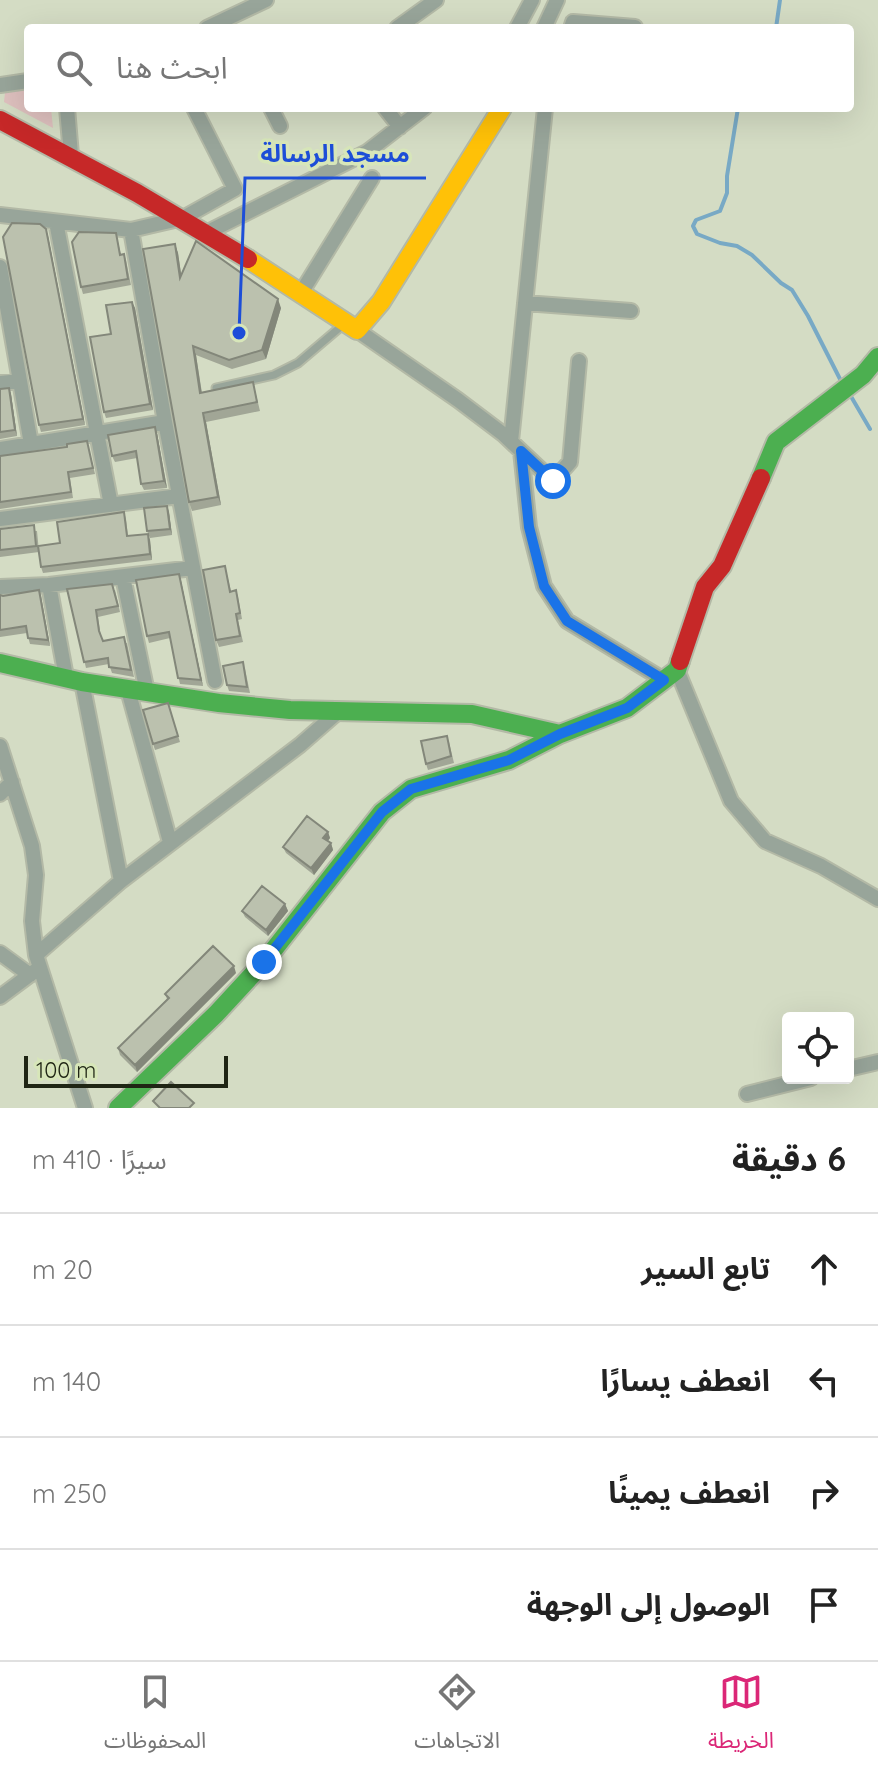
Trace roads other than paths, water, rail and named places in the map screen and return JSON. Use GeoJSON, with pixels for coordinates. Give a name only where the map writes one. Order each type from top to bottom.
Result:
{"type":"FeatureCollection","features":[{"type":"Feature","properties":{"kind":"street"},"geometry":{"type":"LineString","coordinates":[[226,24],[266,0]]}},
{"type":"Feature","properties":{"kind":"street"},"geometry":{"type":"LineString","coordinates":[[403,24],[436,0]]}},
{"type":"Feature","properties":{"kind":"street"},"geometry":{"type":"LineString","coordinates":[[519,24],[532,0]]}},
{"type":"Feature","properties":{"kind":"street"},"geometry":{"type":"LineString","coordinates":[[546,24],[557,0]]}},
{"type":"Feature","properties":{"kind":"street"},"geometry":{"type":"LineString","coordinates":[[572,24],[598,24]]}},
{"type":"Feature","properties":{"kind":"street"},"geometry":{"type":"LineString","coordinates":[[0,85],[24,82]]}},
{"type":"Feature","properties":{"kind":"street"},"geometry":{"type":"LineString","coordinates":[[67,112],[71,155]]}},
{"type":"Feature","properties":{"kind":"street"},"geometry":{"type":"LineString","coordinates":[[0,215],[131,230],[183,218],[235,189],[196,112]]}},
{"type":"Feature","properties":{"kind":"street"},"geometry":{"type":"LineString","coordinates":[[273,112],[280,126]]}},
{"type":"Feature","properties":{"kind":"street"},"geometry":{"type":"LineString","coordinates":[[388,112],[400,127]]}},
{"type":"Feature","properties":{"kind":"street"},"geometry":{"type":"LineString","coordinates":[[206,233],[367,152],[419,112]]}},
{"type":"Feature","properties":{"kind":"street"},"geometry":{"type":"LineString","coordinates":[[352,327],[381,302],[500,112]]}},
{"type":"Feature","properties":{"kind":"street"},"geometry":{"type":"LineString","coordinates":[[545,112],[525,303],[516,446],[529,527],[544,586],[567,621],[671,675],[731,801],[765,841],[821,866],[878,899]]}},
{"type":"Feature","properties":{"kind":"street"},"geometry":{"type":"LineString","coordinates":[[0,120],[71,155],[183,218],[301,293],[458,400],[516,446],[553,481],[570,462],[579,361]]}},
{"type":"Feature","properties":{"kind":"street"},"geometry":{"type":"LineString","coordinates":[[301,293],[372,178]]}},
{"type":"Feature","properties":{"kind":"street"},"geometry":{"type":"LineString","coordinates":[[56,222],[111,505]]}},
{"type":"Feature","properties":{"kind":"street"},"geometry":{"type":"LineString","coordinates":[[131,230],[215,681]]}},
{"type":"Feature","properties":{"kind":"street"},"geometry":{"type":"LineString","coordinates":[[0,267],[31,444]]}},
{"type":"Feature","properties":{"kind":"street"},"geometry":{"type":"LineString","coordinates":[[525,303],[631,311]]}},
{"type":"Feature","properties":{"kind":"street"},"geometry":{"type":"LineString","coordinates":[[118,1108],[216,1014],[264,962],[382,812],[411,789],[509,760],[560,734],[627,708],[671,675],[705,587],[722,566],[776,442],[863,375],[878,357]]}},
{"type":"Feature","properties":{"kind":"street"},"geometry":{"type":"LineString","coordinates":[[0,383],[20,381]]}},
{"type":"Feature","properties":{"kind":"street"},"geometry":{"type":"LineString","coordinates":[[0,449],[165,422]]}},
{"type":"Feature","properties":{"kind":"street"},"geometry":{"type":"LineString","coordinates":[[0,519],[179,496]]}},
{"type":"Feature","properties":{"kind":"street"},"geometry":{"type":"LineString","coordinates":[[0,587],[49,585],[193,568]]}},
{"type":"Feature","properties":{"kind":"street"},"geometry":{"type":"LineString","coordinates":[[123,577],[138,691],[170,842]]}},
{"type":"Feature","properties":{"kind":"street"},"geometry":{"type":"LineString","coordinates":[[49,585],[121,881]]}},
{"type":"Feature","properties":{"kind":"street"},"geometry":{"type":"LineString","coordinates":[[0,663],[138,691],[276,709],[472,714],[560,734]]}},
{"type":"Feature","properties":{"kind":"street"},"geometry":{"type":"LineString","coordinates":[[0,997],[121,881],[300,745],[339,710]]}},
{"type":"Feature","properties":{"kind":"street"},"geometry":{"type":"LineString","coordinates":[[0,746],[26,822],[36,875],[32,921],[35,966],[85,1108]]}},
{"type":"Feature","properties":{"kind":"street"},"geometry":{"type":"LineString","coordinates":[[0,794],[12,782]]}},
{"type":"Feature","properties":{"kind":"street"},"geometry":{"type":"LineString","coordinates":[[0,953],[35,966]]}},
{"type":"Feature","properties":{"kind":"street"},"geometry":{"type":"LineString","coordinates":[[854,1068],[878,1062]]}},
{"type":"Feature","properties":{"kind":"street"},"geometry":{"type":"LineString","coordinates":[[747,1094],[787,1084]]}},
{"type":"Feature","properties":{"kind":"lane"},"geometry":{"type":"LineString","coordinates":[[216,388],[274,375],[352,327]]}},
{"type":"Feature","properties":{"kind":"waterway"},"geometry":{"type":"LineString","coordinates":[[777,24],[780,0]]}},
{"type":"Feature","properties":{"kind":"waterway"},"geometry":{"type":"LineString","coordinates":[[737,112],[727,193],[720,211],[696,220],[693,226],[697,234],[737,246],[752,255],[792,290],[842,383]]}},
{"type":"Feature","properties":{"kind":"waterway"},"geometry":{"type":"LineString","coordinates":[[849,393],[870,429]]}},
{"type":"Feature","properties":{"kind":"place","name":"مسجد الرسالة"},"geometry":{"type":"Point","coordinates":[239,333]}}]}
